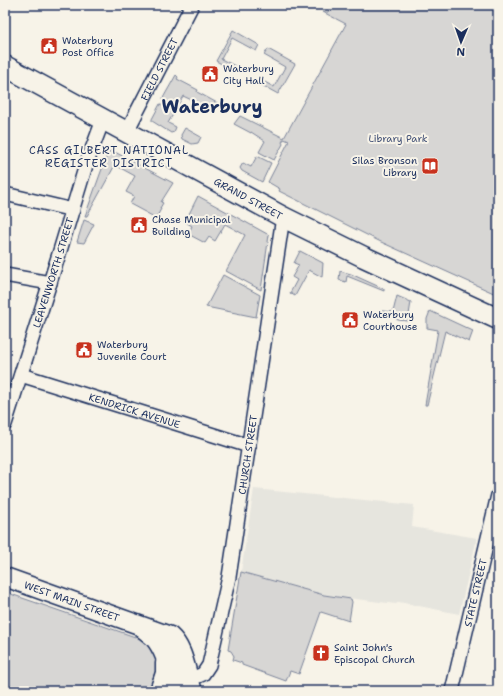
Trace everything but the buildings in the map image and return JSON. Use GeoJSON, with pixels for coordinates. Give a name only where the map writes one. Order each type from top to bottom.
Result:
{"type":"FeatureCollection","features":[{"type":"Feature","properties":{"kind":"main road","name":"GRAND STREET"},"geometry":{"type":"LineString","coordinates":[[5,66],[283,218],[498,319]]}},
{"type":"Feature","properties":{"kind":"main road","name":"WEST MAIN STREET"},"geometry":{"type":"LineString","coordinates":[[5,577],[168,635],[173,639],[180,651],[186,687]]}},
{"type":"Feature","properties":{"kind":"main road","name":"WEST MAIN STREET"},"geometry":{"type":"LineString","coordinates":[[138,625],[158,643],[165,658],[186,687]]}},
{"type":"Feature","properties":{"kind":"main road"},"geometry":{"type":"LineString","coordinates":[[159,691],[166,669],[165,658]]}},
{"type":"Feature","properties":{"kind":"street","name":"FIELD STREET"},"geometry":{"type":"LineString","coordinates":[[126,133],[192,5]]}},
{"type":"Feature","properties":{"kind":"street","name":"LEAVENWORTH STREET"},"geometry":{"type":"LineString","coordinates":[[5,424],[94,142],[103,120]]}},
{"type":"Feature","properties":{"kind":"street"},"geometry":{"type":"LineString","coordinates":[[5,194],[73,210]]}},
{"type":"Feature","properties":{"kind":"street","name":"CHURCH STREET"},"geometry":{"type":"LineString","coordinates":[[186,687],[203,674],[210,665],[229,577],[283,218]]}},
{"type":"Feature","properties":{"kind":"street"},"geometry":{"type":"LineString","coordinates":[[5,275],[50,283]]}},
{"type":"Feature","properties":{"kind":"street","name":"KENDRICK AVENUE"},"geometry":{"type":"LineString","coordinates":[[21,375],[249,446]]}},
{"type":"Feature","properties":{"kind":"street","name":"STATE STREET"},"geometry":{"type":"LineString","coordinates":[[452,691],[498,495]]}},
{"type":"Feature","properties":{"kind":"shaded area"},"geometry":{"type":"Polygon","coordinates":[[[254,489],[414,505],[412,527],[477,538],[459,614],[399,602],[396,604],[324,595],[241,572],[254,489]]]}},
{"type":"Feature","properties":{"kind":"green space","name":"Library Park"},"geometry":{"type":"Polygon","coordinates":[[[332,5],[498,5],[498,295],[381,242],[279,191],[280,189],[268,182],[289,141],[284,139],[282,142],[283,144],[274,160],[259,152],[265,141],[234,124],[240,116],[284,138],[346,24],[323,12],[328,12],[332,5]]]}},
{"type":"Feature","properties":{"kind":"green space"},"geometry":{"type":"Polygon","coordinates":[[[233,30],[259,45],[256,51],[232,38],[221,59],[237,67],[235,71],[216,61],[233,30]]]}},
{"type":"Feature","properties":{"kind":"green space"},"geometry":{"type":"Polygon","coordinates":[[[268,49],[295,64],[278,94],[258,83],[259,79],[274,87],[285,67],[264,55],[268,49]]]}},
{"type":"Feature","properties":{"kind":"green space"},"geometry":{"type":"Polygon","coordinates":[[[176,75],[178,77],[177,79],[198,90],[197,92],[219,104],[214,113],[183,96],[177,107],[163,100],[176,75]]]}},
{"type":"Feature","properties":{"kind":"green space"},"geometry":{"type":"Polygon","coordinates":[[[160,104],[175,111],[168,123],[176,127],[174,132],[171,133],[152,121],[160,104]]]}},
{"type":"Feature","properties":{"kind":"green space"},"geometry":{"type":"Polygon","coordinates":[[[185,128],[201,137],[198,143],[192,144],[182,139],[181,135],[185,128]]]}},
{"type":"Feature","properties":{"kind":"green space"},"geometry":{"type":"Polygon","coordinates":[[[111,150],[173,183],[161,202],[163,203],[156,218],[130,204],[134,196],[126,192],[135,176],[115,165],[87,216],[85,216],[107,155],[111,150]]]}},
{"type":"Feature","properties":{"kind":"green space"},"geometry":{"type":"Polygon","coordinates":[[[257,156],[271,163],[262,182],[242,171],[240,168],[243,163],[251,167],[257,156]]]}},
{"type":"Feature","properties":{"kind":"green space"},"geometry":{"type":"Polygon","coordinates":[[[198,196],[269,235],[261,290],[226,271],[245,235],[225,224],[215,241],[209,237],[205,243],[188,234],[192,226],[184,221],[198,196]]]}},
{"type":"Feature","properties":{"kind":"green space"},"geometry":{"type":"Polygon","coordinates":[[[84,220],[94,224],[84,243],[77,242],[84,220]]]}},
{"type":"Feature","properties":{"kind":"green space"},"geometry":{"type":"Polygon","coordinates":[[[300,251],[323,263],[322,277],[309,270],[295,296],[290,293],[297,280],[292,277],[299,265],[294,263],[300,251]]]}},
{"type":"Feature","properties":{"kind":"green space"},"geometry":{"type":"Polygon","coordinates":[[[340,271],[351,274],[384,289],[384,291],[347,276],[346,282],[339,280],[340,271]]]}},
{"type":"Feature","properties":{"kind":"green space"},"geometry":{"type":"Polygon","coordinates":[[[223,275],[260,295],[256,317],[206,307],[223,275]]]}},
{"type":"Feature","properties":{"kind":"green space"},"geometry":{"type":"Polygon","coordinates":[[[397,296],[411,302],[408,321],[398,320],[382,311],[393,312],[397,296]]]}},
{"type":"Feature","properties":{"kind":"green space"},"geometry":{"type":"Polygon","coordinates":[[[430,311],[473,331],[469,342],[445,331],[427,405],[425,405],[438,330],[427,328],[427,319],[430,311]]]}},
{"type":"Feature","properties":{"kind":"green space"},"geometry":{"type":"Polygon","coordinates":[[[241,572],[324,595],[351,599],[352,602],[349,621],[321,612],[299,674],[290,671],[286,681],[242,665],[242,663],[233,660],[234,656],[231,651],[228,650],[241,572]]]}},
{"type":"Feature","properties":{"kind":"green space"},"geometry":{"type":"Polygon","coordinates":[[[5,592],[144,640],[156,652],[157,666],[149,691],[5,691],[5,592]]]}},
{"type":"Feature","properties":{"kind":"place","name":"Waterbury Post Office"},"geometry":{"type":"Point","coordinates":[49,46]}},
{"type":"Feature","properties":{"kind":"place","name":"Waterbury City Hall"},"geometry":{"type":"Point","coordinates":[210,74]}},
{"type":"Feature","properties":{"kind":"place","name":"Silas Bronson Library"},"geometry":{"type":"Point","coordinates":[430,166]}},
{"type":"Feature","properties":{"kind":"place","name":"Chase Municipal Building"},"geometry":{"type":"Point","coordinates":[139,225]}},
{"type":"Feature","properties":{"kind":"place","name":"Waterbury Courthouse"},"geometry":{"type":"Point","coordinates":[350,320]}},
{"type":"Feature","properties":{"kind":"place","name":"Waterbury Juvenile Court"},"geometry":{"type":"Point","coordinates":[84,350]}},
{"type":"Feature","properties":{"kind":"place","name":"Saint John's Episcopal Church"},"geometry":{"type":"Point","coordinates":[321,653]}},
{"type":"Feature","properties":{"kind":"district","name":"Waterbury"},"geometry":{"type":"Point","coordinates":[212,107]}},
{"type":"Feature","properties":{"kind":"district","name":"CASS GILBERT NATIONAL REGISTER DISTRICT"},"geometry":{"type":"Point","coordinates":[109,156]}}]}
